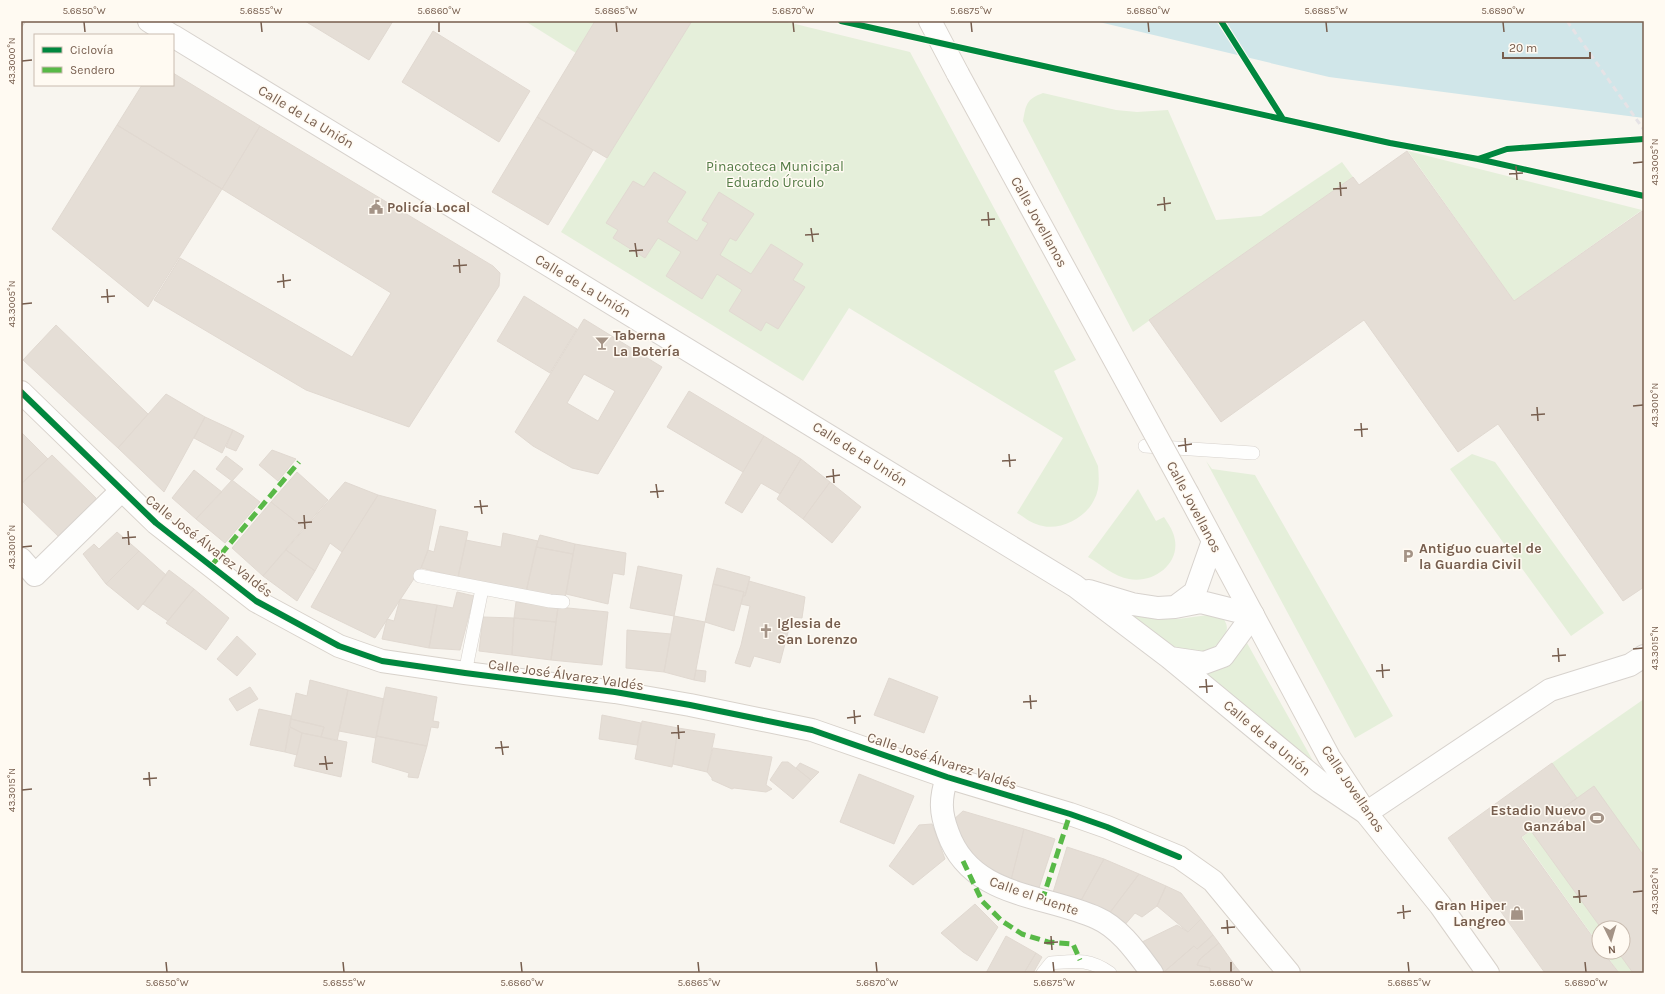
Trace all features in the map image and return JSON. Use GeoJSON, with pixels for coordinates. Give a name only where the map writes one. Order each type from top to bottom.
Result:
{"type":"FeatureCollection","features":[{"type":"Feature","properties":{"kind":"street","name":"Calle de La Unión"},"geometry":{"type":"LineString","coordinates":[[148,21],[170,34]]}},
{"type":"Feature","properties":{"kind":"street","name":"Calle Jovellanos"},"geometry":{"type":"LineString","coordinates":[[930,21],[1188,494],[1329,757],[1366,813],[1440,905],[1488,973]]}},
{"type":"Feature","properties":{"kind":"street","name":"Calle de La Unión"},"geometry":{"type":"LineString","coordinates":[[174,36],[1074,586],[1170,658],[1320,782],[1366,813]]}},
{"type":"Feature","properties":{"kind":"street","name":"Calle José Álvarez Valdés"},"geometry":{"type":"LineString","coordinates":[[21,392],[156,523],[256,601],[339,646],[382,661],[615,692],[690,705],[812,730],[947,777],[1070,814],[1107,827],[1179,857],[1213,881],[1289,973]]}},
{"type":"Feature","properties":{"kind":"street"},"geometry":{"type":"LineString","coordinates":[[21,559],[36,575],[122,490]]}},
{"type":"Feature","properties":{"kind":"street"},"geometry":{"type":"LineString","coordinates":[[1175,607],[1195,592],[1213,541]]}},
{"type":"Feature","properties":{"kind":"street","name":"Calle de La Unión"},"geometry":{"type":"LineString","coordinates":[[1074,586],[1132,604],[1158,608],[1175,607],[1201,602],[1253,615],[1223,656],[1204,663],[1170,658]]}},
{"type":"Feature","properties":{"kind":"street"},"geometry":{"type":"LineString","coordinates":[[1366,813],[1550,690],[1630,665],[1644,656]]}},
{"type":"Feature","properties":{"kind":"street","name":"Calle el Puente"},"geometry":{"type":"LineString","coordinates":[[947,777],[941,795],[942,817],[952,845],[963,861],[975,873],[992,884],[1098,918],[1115,930],[1134,949],[1152,973]]}},
{"type":"Feature","properties":{"kind":"lane"},"geometry":{"type":"LineString","coordinates":[[1145,446],[1253,453]]}},
{"type":"Feature","properties":{"kind":"lane"},"geometry":{"type":"LineString","coordinates":[[420,576],[482,589],[563,602]]}},
{"type":"Feature","properties":{"kind":"lane","name":"Calle José Álvarez Valdés"},"geometry":{"type":"LineString","coordinates":[[465,673],[482,589]]}},
{"type":"Feature","properties":{"kind":"lane"},"geometry":{"type":"LineString","coordinates":[[1043,973],[1051,963],[1080,960],[1100,966],[1110,973]]}},
{"type":"Feature","properties":{"kind":"green space"},"geometry":{"type":"Polygon","coordinates":[[[525,21],[595,21],[576,53],[525,21]]]}},
{"type":"Feature","properties":{"kind":"green space","name":"Pinacoteca Municipal Eduardo Úrculo"},"geometry":{"type":"Polygon","coordinates":[[[692,21],[783,21],[910,52],[1076,360],[1054,371],[1098,466],[1099,479],[1097,492],[1090,507],[1084,513],[1070,522],[1053,527],[1033,523],[1017,513],[1063,438],[849,308],[803,381],[561,232],[692,21]]]}},
{"type":"Feature","properties":{"kind":"green space"},"geometry":{"type":"Polygon","coordinates":[[[1043,93],[1116,110],[1137,112],[1168,110],[1216,220],[1261,216],[1342,162],[1353,177],[1133,332],[1023,121],[1025,111],[1030,100],[1043,93]]]}},
{"type":"Feature","properties":{"kind":"green space"},"geometry":{"type":"Polygon","coordinates":[[[1408,151],[1642,210],[1514,301],[1408,151]]]}},
{"type":"Feature","properties":{"kind":"green space"},"geometry":{"type":"Polygon","coordinates":[[[1472,454],[1495,462],[1604,613],[1571,636],[1450,469],[1472,454]]]}},
{"type":"Feature","properties":{"kind":"green space"},"geometry":{"type":"Polygon","coordinates":[[[1206,461],[1212,469],[1255,475],[1393,716],[1355,738],[1206,461]]]}},
{"type":"Feature","properties":{"kind":"green space"},"geometry":{"type":"Polygon","coordinates":[[[1138,489],[1156,521],[1164,517],[1172,531],[1175,543],[1171,561],[1165,568],[1157,574],[1139,580],[1118,576],[1088,557],[1138,489]]]}},
{"type":"Feature","properties":{"kind":"green space"},"geometry":{"type":"Polygon","coordinates":[[[1123,610],[1159,618],[1178,619],[1208,615],[1223,618],[1227,629],[1221,640],[1210,649],[1198,653],[1184,651],[1157,637],[1123,610]]]}},
{"type":"Feature","properties":{"kind":"green space"},"geometry":{"type":"Polygon","coordinates":[[[1247,643],[1317,768],[1202,672],[1229,664],[1247,643]]]}},
{"type":"Feature","properties":{"kind":"green space","name":"Estadio Nuevo Ganzábal"},"geometry":{"type":"Polygon","coordinates":[[[1644,699],[1644,973],[1619,973],[1610,960],[1631,960],[1631,920],[1591,920],[1591,934],[1522,837],[1577,798],[1552,763],[1644,699]]]}},
{"type":"Feature","properties":{"kind":"shaded area"},"geometry":{"type":"Polygon","coordinates":[[[1095,21],[1644,21],[1644,118],[1329,77],[1095,21]]]}},
{"type":"Feature","properties":{"kind":"building"},"geometry":{"type":"Polygon","coordinates":[[[21,21],[26,21],[21,28],[21,21]]]}},
{"type":"Feature","properties":{"kind":"building"},"geometry":{"type":"Polygon","coordinates":[[[305,21],[393,21],[369,60],[305,21]]]}},
{"type":"Feature","properties":{"kind":"building"},"geometry":{"type":"Polygon","coordinates":[[[595,21],[692,21],[607,158],[537,117],[595,21]]]}},
{"type":"Feature","properties":{"kind":"building"},"geometry":{"type":"Polygon","coordinates":[[[433,31],[530,91],[499,142],[402,82],[433,31]]]}},
{"type":"Feature","properties":{"kind":"building"},"geometry":{"type":"Polygon","coordinates":[[[174,74],[260,126],[222,189],[117,125],[141,86],[174,86],[174,74]]]}},
{"type":"Feature","properties":{"kind":"building"},"geometry":{"type":"Polygon","coordinates":[[[537,117],[593,150],[548,225],[492,192],[537,117]]]}},
{"type":"Feature","properties":{"kind":"building"},"geometry":{"type":"Polygon","coordinates":[[[117,125],[222,189],[148,307],[52,229],[117,125]]]}},
{"type":"Feature","properties":{"kind":"building"},"geometry":{"type":"Polygon","coordinates":[[[260,126],[493,266],[500,273],[499,286],[409,427],[306,390],[154,300],[180,258],[352,357],[391,293],[222,189],[260,126]]]}},
{"type":"Feature","properties":{"kind":"building"},"geometry":{"type":"Polygon","coordinates":[[[1407,151],[1514,301],[1642,211],[1644,213],[1644,587],[1623,601],[1498,424],[1458,452],[1364,320],[1221,422],[1149,320],[1353,177],[1359,185],[1407,151]]]}},
{"type":"Feature","properties":{"kind":"building","name":"Pinacoteca Municipal Eduardo Úrculo"},"geometry":{"type":"Polygon","coordinates":[[[654,172],[686,192],[667,222],[697,241],[708,223],[702,220],[719,192],[754,214],[736,241],[730,238],[720,255],[751,274],[771,244],[803,264],[793,280],[805,287],[778,329],[766,322],[761,331],[729,311],[742,290],[717,274],[702,299],[666,276],[681,252],[658,238],[645,258],[613,238],[618,230],[606,223],[633,181],[644,187],[654,172]]]}},
{"type":"Feature","properties":{"kind":"building"},"geometry":{"type":"Polygon","coordinates":[[[524,296],[577,329],[550,373],[497,341],[524,296]]]}},
{"type":"Feature","properties":{"kind":"building"},"geometry":{"type":"Polygon","coordinates":[[[584,319],[662,367],[598,474],[572,468],[533,446],[515,432],[584,319]],[[584,374],[567,403],[598,421],[615,391],[584,374]]]}},
{"type":"Feature","properties":{"kind":"building"},"geometry":{"type":"Polygon","coordinates":[[[56,325],[148,414],[118,448],[23,360],[56,325]]]}},
{"type":"Feature","properties":{"kind":"building"},"geometry":{"type":"Polygon","coordinates":[[[689,391],[764,436],[743,472],[667,427],[689,391]]]}},
{"type":"Feature","properties":{"kind":"building"},"geometry":{"type":"Polygon","coordinates":[[[166,394],[205,417],[164,492],[118,448],[166,394]]]}},
{"type":"Feature","properties":{"kind":"building"},"geometry":{"type":"Polygon","coordinates":[[[205,417],[233,430],[222,453],[194,438],[205,417]]]}},
{"type":"Feature","properties":{"kind":"building"},"geometry":{"type":"Polygon","coordinates":[[[233,430],[244,436],[236,451],[226,447],[233,430]]]}},
{"type":"Feature","properties":{"kind":"building"},"geometry":{"type":"Polygon","coordinates":[[[21,432],[48,459],[21,484],[21,432]]]}},
{"type":"Feature","properties":{"kind":"building"},"geometry":{"type":"Polygon","coordinates":[[[764,436],[801,459],[780,494],[761,483],[742,513],[725,503],[764,436]]]}},
{"type":"Feature","properties":{"kind":"building"},"geometry":{"type":"Polygon","coordinates":[[[272,450],[296,459],[278,481],[259,465],[272,450]]]}},
{"type":"Feature","properties":{"kind":"building"},"geometry":{"type":"Polygon","coordinates":[[[52,455],[96,498],[95,501],[59,537],[21,500],[21,484],[52,455]]]}},
{"type":"Feature","properties":{"kind":"building"},"geometry":{"type":"Polygon","coordinates":[[[226,456],[243,469],[232,481],[216,469],[226,456]]]}},
{"type":"Feature","properties":{"kind":"building"},"geometry":{"type":"Polygon","coordinates":[[[801,459],[830,482],[803,519],[777,499],[801,459]]]}},
{"type":"Feature","properties":{"kind":"building"},"geometry":{"type":"Polygon","coordinates":[[[194,470],[222,492],[196,519],[172,498],[194,470]]]}},
{"type":"Feature","properties":{"kind":"building"},"geometry":{"type":"Polygon","coordinates":[[[297,472],[328,500],[304,528],[271,502],[297,472]]]}},
{"type":"Feature","properties":{"kind":"building"},"geometry":{"type":"Polygon","coordinates":[[[232,480],[260,502],[225,543],[196,519],[232,480]]]}},
{"type":"Feature","properties":{"kind":"building"},"geometry":{"type":"Polygon","coordinates":[[[345,482],[378,495],[342,552],[330,543],[315,571],[286,550],[345,482]]]}},
{"type":"Feature","properties":{"kind":"building"},"geometry":{"type":"Polygon","coordinates":[[[830,482],[861,507],[832,543],[803,519],[830,482]]]}},
{"type":"Feature","properties":{"kind":"building"},"geometry":{"type":"Polygon","coordinates":[[[378,495],[436,510],[428,550],[421,568],[375,638],[311,607],[342,552],[378,495]]]}},
{"type":"Feature","properties":{"kind":"building"},"geometry":{"type":"Polygon","coordinates":[[[271,502],[304,528],[263,576],[232,548],[271,502]]]}},
{"type":"Feature","properties":{"kind":"building"},"geometry":{"type":"Polygon","coordinates":[[[440,526],[468,532],[458,577],[421,568],[428,550],[434,552],[440,526]]]}},
{"type":"Feature","properties":{"kind":"building"},"geometry":{"type":"Polygon","coordinates":[[[117,532],[139,551],[106,584],[83,554],[94,544],[99,549],[117,532]]]}},
{"type":"Feature","properties":{"kind":"building"},"geometry":{"type":"Polygon","coordinates":[[[503,533],[538,541],[526,592],[458,577],[466,540],[501,547],[503,533]]]}},
{"type":"Feature","properties":{"kind":"building"},"geometry":{"type":"Polygon","coordinates":[[[540,535],[575,544],[573,554],[536,547],[540,535]]]}},
{"type":"Feature","properties":{"kind":"building"},"geometry":{"type":"Polygon","coordinates":[[[575,544],[626,553],[624,575],[613,573],[608,604],[566,594],[575,544]]]}},
{"type":"Feature","properties":{"kind":"building"},"geometry":{"type":"Polygon","coordinates":[[[536,547],[573,554],[565,598],[526,592],[536,547]]]}},
{"type":"Feature","properties":{"kind":"building"},"geometry":{"type":"Polygon","coordinates":[[[286,550],[315,571],[297,601],[263,576],[286,550]]]}},
{"type":"Feature","properties":{"kind":"building"},"geometry":{"type":"Polygon","coordinates":[[[139,551],[166,575],[138,610],[106,584],[139,551]]]}},
{"type":"Feature","properties":{"kind":"building"},"geometry":{"type":"Polygon","coordinates":[[[638,566],[682,575],[674,616],[630,608],[638,566]]]}},
{"type":"Feature","properties":{"kind":"building"},"geometry":{"type":"Polygon","coordinates":[[[717,568],[750,577],[745,596],[743,596],[744,592],[713,584],[717,568]]]}},
{"type":"Feature","properties":{"kind":"building"},"geometry":{"type":"Polygon","coordinates":[[[169,570],[194,589],[168,621],[143,604],[169,570]]]}},
{"type":"Feature","properties":{"kind":"building","name":"Iglesia de San Lorenzo"},"geometry":{"type":"Polygon","coordinates":[[[749,581],[805,597],[802,618],[792,617],[780,663],[754,656],[750,667],[735,663],[741,645],[750,606],[741,604],[749,581]]]}},
{"type":"Feature","properties":{"kind":"building"},"geometry":{"type":"Polygon","coordinates":[[[713,584],[744,592],[734,631],[705,622],[713,584]]]}},
{"type":"Feature","properties":{"kind":"building"},"geometry":{"type":"Polygon","coordinates":[[[194,589],[229,618],[206,650],[166,623],[194,589]]]}},
{"type":"Feature","properties":{"kind":"building"},"geometry":{"type":"Polygon","coordinates":[[[457,592],[474,596],[460,650],[429,648],[437,605],[453,608],[457,592]]]}},
{"type":"Feature","properties":{"kind":"building"},"geometry":{"type":"Polygon","coordinates":[[[400,599],[437,605],[429,648],[382,639],[387,619],[394,621],[400,599]]]}},
{"type":"Feature","properties":{"kind":"building"},"geometry":{"type":"Polygon","coordinates":[[[516,602],[558,607],[556,622],[514,618],[516,602]]]}},
{"type":"Feature","properties":{"kind":"building"},"geometry":{"type":"Polygon","coordinates":[[[558,607],[608,612],[602,665],[551,660],[558,607]]]}},
{"type":"Feature","properties":{"kind":"building"},"geometry":{"type":"Polygon","coordinates":[[[674,616],[705,622],[694,680],[664,672],[674,616]]]}},
{"type":"Feature","properties":{"kind":"building"},"geometry":{"type":"Polygon","coordinates":[[[483,617],[514,618],[512,655],[479,651],[483,617]]]}},
{"type":"Feature","properties":{"kind":"building"},"geometry":{"type":"Polygon","coordinates":[[[514,618],[556,622],[551,660],[512,655],[514,618]]]}},
{"type":"Feature","properties":{"kind":"building"},"geometry":{"type":"Polygon","coordinates":[[[627,630],[671,634],[664,672],[626,668],[627,630]]]}},
{"type":"Feature","properties":{"kind":"building"},"geometry":{"type":"Polygon","coordinates":[[[237,636],[256,654],[237,676],[217,659],[237,636]]]}},
{"type":"Feature","properties":{"kind":"building"},"geometry":{"type":"Polygon","coordinates":[[[696,670],[706,671],[705,682],[694,680],[696,670]]]}},
{"type":"Feature","properties":{"kind":"building"},"geometry":{"type":"Polygon","coordinates":[[[889,678],[938,697],[924,733],[874,715],[889,678]]]}},
{"type":"Feature","properties":{"kind":"building"},"geometry":{"type":"Polygon","coordinates":[[[310,680],[348,690],[337,741],[321,737],[324,727],[291,719],[296,693],[307,696],[310,680]]]}},
{"type":"Feature","properties":{"kind":"building"},"geometry":{"type":"Polygon","coordinates":[[[250,687],[258,699],[237,711],[229,699],[250,687]]]}},
{"type":"Feature","properties":{"kind":"building"},"geometry":{"type":"Polygon","coordinates":[[[386,687],[437,697],[433,721],[439,722],[438,728],[431,727],[427,746],[376,736],[386,687]]]}},
{"type":"Feature","properties":{"kind":"building"},"geometry":{"type":"Polygon","coordinates":[[[348,690],[384,699],[376,738],[339,731],[348,690]]]}},
{"type":"Feature","properties":{"kind":"building"},"geometry":{"type":"Polygon","coordinates":[[[259,709],[291,716],[285,752],[250,745],[259,709]]]}},
{"type":"Feature","properties":{"kind":"building"},"geometry":{"type":"Polygon","coordinates":[[[602,715],[641,723],[637,745],[599,739],[602,715]]]}},
{"type":"Feature","properties":{"kind":"building"},"geometry":{"type":"Polygon","coordinates":[[[291,719],[324,727],[321,737],[302,733],[290,727],[291,719]]]}},
{"type":"Feature","properties":{"kind":"building"},"geometry":{"type":"Polygon","coordinates":[[[642,721],[678,728],[672,767],[635,759],[642,721]]]}},
{"type":"Feature","properties":{"kind":"building"},"geometry":{"type":"Polygon","coordinates":[[[290,727],[302,733],[297,755],[285,752],[290,727]]]}},
{"type":"Feature","properties":{"kind":"building"},"geometry":{"type":"Polygon","coordinates":[[[678,728],[715,734],[707,772],[673,764],[678,728]]]}},
{"type":"Feature","properties":{"kind":"building"},"geometry":{"type":"Polygon","coordinates":[[[302,733],[347,742],[341,777],[294,766],[302,733]]]}},
{"type":"Feature","properties":{"kind":"building"},"geometry":{"type":"Polygon","coordinates":[[[376,736],[427,746],[418,778],[408,777],[409,773],[372,762],[376,736]]]}},
{"type":"Feature","properties":{"kind":"building"},"geometry":{"type":"Polygon","coordinates":[[[713,748],[772,757],[766,785],[772,789],[766,792],[732,789],[712,780],[707,772],[713,748]]]}},
{"type":"Feature","properties":{"kind":"building"},"geometry":{"type":"Polygon","coordinates":[[[782,762],[788,762],[811,780],[793,799],[770,780],[782,762]]]}},
{"type":"Feature","properties":{"kind":"building"},"geometry":{"type":"Polygon","coordinates":[[[800,763],[819,772],[811,780],[796,768],[800,763]]]}},
{"type":"Feature","properties":{"kind":"building"},"geometry":{"type":"Polygon","coordinates":[[[1552,763],[1577,798],[1521,837],[1591,935],[1591,960],[1609,960],[1619,973],[1545,973],[1448,838],[1552,763]]]}},
{"type":"Feature","properties":{"kind":"building"},"geometry":{"type":"Polygon","coordinates":[[[859,774],[914,796],[894,844],[840,822],[859,774]]]}},
{"type":"Feature","properties":{"kind":"building"},"geometry":{"type":"Polygon","coordinates":[[[1594,786],[1644,856],[1644,973],[1633,973],[1624,960],[1631,960],[1631,920],[1595,920],[1531,831],[1594,786]]]}},
{"type":"Feature","properties":{"kind":"building"},"geometry":{"type":"Polygon","coordinates":[[[963,811],[1024,829],[1011,880],[981,868],[959,848],[952,821],[963,811]]]}},
{"type":"Feature","properties":{"kind":"building"},"geometry":{"type":"Polygon","coordinates":[[[932,824],[945,859],[913,885],[889,866],[919,825],[932,824]]]}},
{"type":"Feature","properties":{"kind":"building"},"geometry":{"type":"Polygon","coordinates":[[[1024,829],[1055,839],[1038,891],[1011,880],[1024,829]]]}},
{"type":"Feature","properties":{"kind":"building"},"geometry":{"type":"Polygon","coordinates":[[[1067,847],[1104,859],[1079,904],[1051,899],[1067,847]]]}},
{"type":"Feature","properties":{"kind":"building"},"geometry":{"type":"Polygon","coordinates":[[[1104,859],[1139,874],[1108,915],[1079,904],[1104,859]]]}},
{"type":"Feature","properties":{"kind":"building"},"geometry":{"type":"Polygon","coordinates":[[[1139,874],[1166,886],[1157,906],[1142,917],[1135,913],[1123,927],[1109,914],[1139,874]]]}},
{"type":"Feature","properties":{"kind":"building"},"geometry":{"type":"Polygon","coordinates":[[[1166,886],[1181,893],[1201,919],[1188,932],[1157,906],[1166,886]]]}},
{"type":"Feature","properties":{"kind":"building"},"geometry":{"type":"Polygon","coordinates":[[[975,904],[998,927],[977,961],[963,952],[941,933],[975,904]]]}},
{"type":"Feature","properties":{"kind":"building"},"geometry":{"type":"Polygon","coordinates":[[[1201,919],[1213,935],[1197,949],[1194,946],[1164,972],[1142,942],[1177,925],[1188,932],[1201,919]]]}},
{"type":"Feature","properties":{"kind":"building"},"geometry":{"type":"Polygon","coordinates":[[[1213,935],[1219,943],[1200,959],[1197,965],[1210,968],[1210,973],[1164,972],[1194,946],[1197,949],[1213,935]]]}},
{"type":"Feature","properties":{"kind":"building"},"geometry":{"type":"Polygon","coordinates":[[[1006,936],[1036,953],[1024,973],[986,973],[1006,936]]]}},
{"type":"Feature","properties":{"kind":"building"},"geometry":{"type":"Polygon","coordinates":[[[1219,943],[1236,967],[1228,973],[1210,973],[1210,968],[1197,965],[1200,959],[1219,943]]]}},
{"type":"Feature","properties":{"kind":"building"},"geometry":{"type":"Polygon","coordinates":[[[1036,953],[1042,957],[1033,973],[1024,973],[1036,953]]]}},
{"type":"Feature","properties":{"kind":"building"},"geometry":{"type":"Polygon","coordinates":[[[1236,967],[1241,973],[1228,973],[1236,967]]]}},
{"type":"Feature","properties":{"kind":"railway"},"geometry":{"type":"LineString","coordinates":[[1567,21],[1644,130]]}},
{"type":"Feature","properties":{"kind":"marked path"},"geometry":{"type":"LineString","coordinates":[[211,566],[299,462]]}},
{"type":"Feature","properties":{"kind":"marked path"},"geometry":{"type":"LineString","coordinates":[[1042,901],[1070,814]]}},
{"type":"Feature","properties":{"kind":"marked path"},"geometry":{"type":"LineString","coordinates":[[963,861],[982,901],[1002,921],[1022,934],[1048,942],[1073,944],[1080,960]]}},
{"type":"Feature","properties":{"kind":"cycle path"},"geometry":{"type":"LineString","coordinates":[[841,21],[1390,143],[1478,159],[1507,149],[1644,139]]}},
{"type":"Feature","properties":{"kind":"cycle path"},"geometry":{"type":"LineString","coordinates":[[1221,21],[1283,119]]}},
{"type":"Feature","properties":{"kind":"cycle path"},"geometry":{"type":"LineString","coordinates":[[1478,159],[1644,196]]}},
{"type":"Feature","properties":{"kind":"cycle path"},"geometry":{"type":"LineString","coordinates":[[21,392],[156,523],[256,601],[339,646],[382,661],[615,692],[690,705],[812,730],[947,777],[1070,814],[1107,827],[1179,857]]}},
{"type":"Feature","properties":{"kind":"place","name":"Policía Local"},"geometry":{"type":"Point","coordinates":[376,207]}},
{"type":"Feature","properties":{"kind":"place","name":"Taberna La Botería"},"geometry":{"type":"Point","coordinates":[602,343]}},
{"type":"Feature","properties":{"kind":"place","name":"Antiguo cuartel de la Guardia Civil"},"geometry":{"type":"Point","coordinates":[1408,556]}},
{"type":"Feature","properties":{"kind":"place","name":"Iglesia de San Lorenzo"},"geometry":{"type":"Point","coordinates":[766,631]}},
{"type":"Feature","properties":{"kind":"place","name":"Estadio Nuevo Ganzábal"},"geometry":{"type":"Point","coordinates":[1597,818]}},
{"type":"Feature","properties":{"kind":"place","name":"Gran Hiper Langreo"},"geometry":{"type":"Point","coordinates":[1517,913]}}]}
